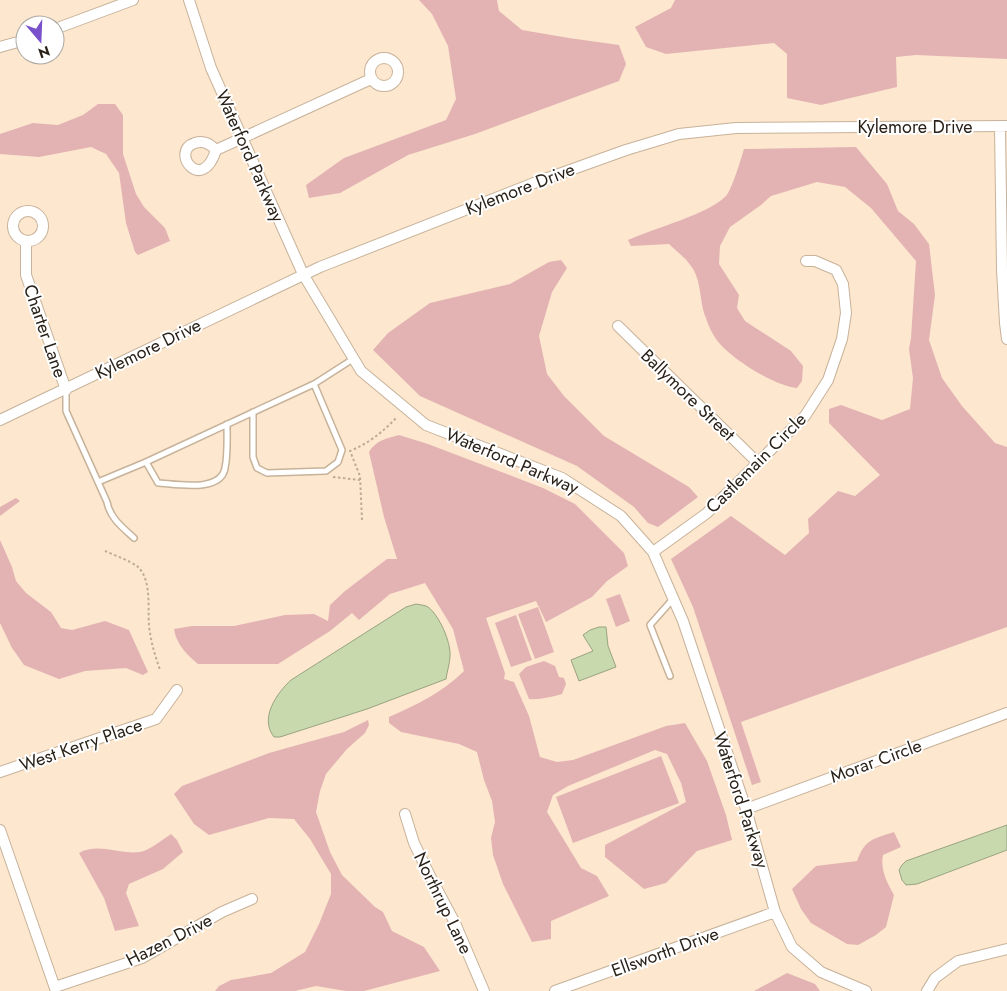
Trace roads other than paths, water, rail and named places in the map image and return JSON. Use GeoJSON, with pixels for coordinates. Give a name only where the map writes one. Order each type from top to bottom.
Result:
{"type":"FeatureCollection","features":[{"type":"Feature","properties":{"kind":"street"},"geometry":{"type":"LineString","coordinates":[[65,25],[133,0]]}},
{"type":"Feature","properties":{"kind":"street","name":"Waterford Parkway"},"geometry":{"type":"LineString","coordinates":[[189,0],[211,68],[303,274],[361,371],[426,425],[562,478],[621,516],[653,552],[683,622],[746,809],[775,912],[792,947],[821,972],[866,991]]}},
{"type":"Feature","properties":{"kind":"street"},"geometry":{"type":"LineString","coordinates":[[0,47],[15,43]]}},
{"type":"Feature","properties":{"kind":"street"},"geometry":{"type":"LineString","coordinates":[[216,150],[372,78]]}},
{"type":"Feature","properties":{"kind":"street"},"geometry":{"type":"LineString","coordinates":[[1004,127],[1002,270],[1004,323],[1007,339]]}},
{"type":"Feature","properties":{"kind":"street","name":"Kylemore Drive"},"geometry":{"type":"LineString","coordinates":[[0,420],[66,390],[303,274],[534,183],[626,150],[679,134],[736,128],[1004,127]]}},
{"type":"Feature","properties":{"kind":"street","name":"Charter Lane"},"geometry":{"type":"LineString","coordinates":[[26,242],[26,275],[66,390]]}},
{"type":"Feature","properties":{"kind":"street","name":"Castlemain Circle"},"geometry":{"type":"LineString","coordinates":[[653,552],[707,513],[758,464],[805,416],[828,380],[842,339],[846,313],[843,284],[836,270],[815,261],[806,261]]}},
{"type":"Feature","properties":{"kind":"street","name":"Ballymore Street"},"geometry":{"type":"LineString","coordinates":[[618,326],[758,464]]}},
{"type":"Feature","properties":{"kind":"street","name":"West Kerry Place"},"geometry":{"type":"LineString","coordinates":[[0,772],[156,719],[177,690]]}},
{"type":"Feature","properties":{"kind":"street","name":"Morar Circle"},"geometry":{"type":"LineString","coordinates":[[746,809],[1007,714]]}},
{"type":"Feature","properties":{"kind":"street","name":"Northrup Lane"},"geometry":{"type":"LineString","coordinates":[[405,814],[414,843],[456,923],[484,991]]}},
{"type":"Feature","properties":{"kind":"street"},"geometry":{"type":"LineString","coordinates":[[0,830],[56,989]]}},
{"type":"Feature","properties":{"kind":"street","name":"Hazen Drive"},"geometry":{"type":"LineString","coordinates":[[56,989],[142,958],[222,912],[252,899]]}},
{"type":"Feature","properties":{"kind":"street","name":"Ellsworth Drive"},"geometry":{"type":"LineString","coordinates":[[555,991],[775,912]]}},
{"type":"Feature","properties":{"kind":"street"},"geometry":{"type":"LineString","coordinates":[[927,991],[935,978],[958,961],[1007,949]]}},
{"type":"Feature","properties":{"kind":"lane"},"geometry":{"type":"LineString","coordinates":[[98,482],[146,462],[314,384],[353,359]]}},
{"type":"Feature","properties":{"kind":"lane"},"geometry":{"type":"LineString","coordinates":[[253,412],[253,457],[257,468],[267,473],[326,471],[338,462],[342,450],[314,384]]}},
{"type":"Feature","properties":{"kind":"lane"},"geometry":{"type":"LineString","coordinates":[[66,390],[66,411],[114,519],[134,538]]}},
{"type":"Feature","properties":{"kind":"lane"},"geometry":{"type":"LineString","coordinates":[[146,462],[158,483],[200,486],[214,483],[225,470],[227,424]]}},
{"type":"Feature","properties":{"kind":"lane"},"geometry":{"type":"LineString","coordinates":[[670,676],[650,624],[673,599]]}}]}
